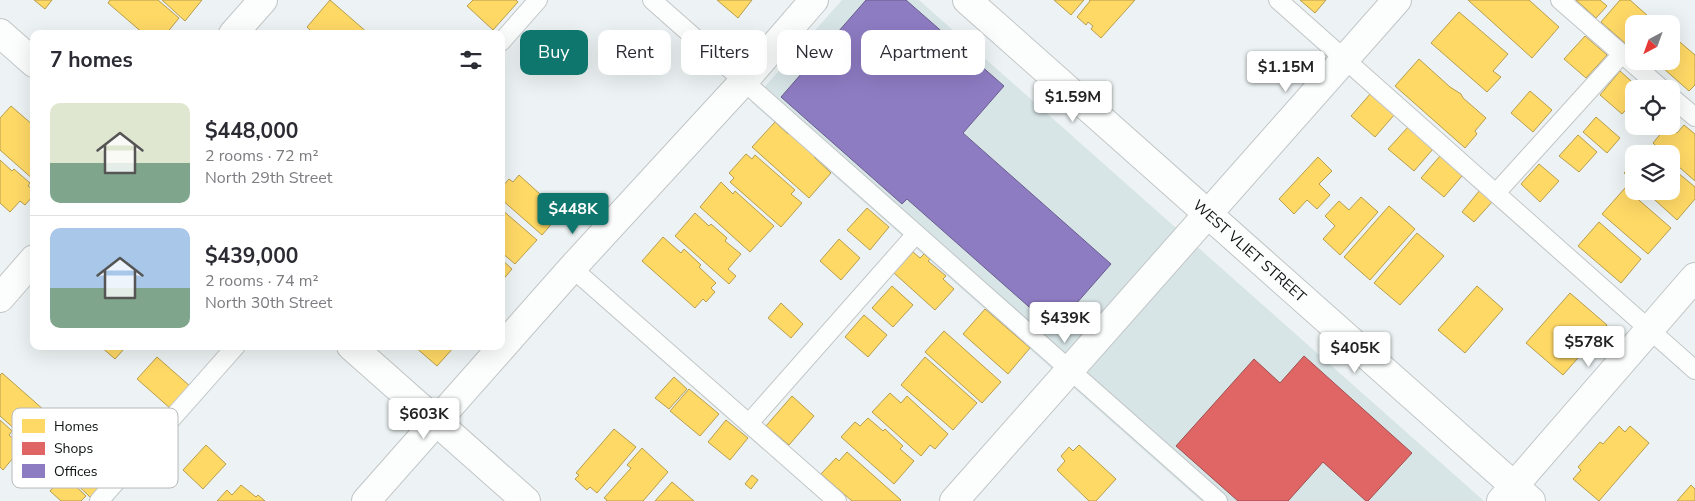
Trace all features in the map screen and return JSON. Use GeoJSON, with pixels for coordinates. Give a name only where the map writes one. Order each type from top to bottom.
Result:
{"type":"FeatureCollection","features":[{"type":"Feature","properties":{"kind":"street"},"geometry":{"type":"LineString","coordinates":[[237,30],[263,0]]}},
{"type":"Feature","properties":{"kind":"street"},"geometry":{"type":"LineString","coordinates":[[505,344],[743,82],[814,0]]}},
{"type":"Feature","properties":{"kind":"street","name":"WEST VLIET STREET"},"geometry":{"type":"LineString","coordinates":[[967,0],[1208,214],[1515,496]]}},
{"type":"Feature","properties":{"kind":"street"},"geometry":{"type":"LineString","coordinates":[[954,501],[1397,0]]}},
{"type":"Feature","properties":{"kind":"street"},"geometry":{"type":"LineString","coordinates":[[0,33],[30,59]]}},
{"type":"Feature","properties":{"kind":"street"},"geometry":{"type":"LineString","coordinates":[[0,298],[30,264]]}},
{"type":"Feature","properties":{"kind":"street"},"geometry":{"type":"LineString","coordinates":[[1515,496],[1695,277]]}},
{"type":"Feature","properties":{"kind":"street"},"geometry":{"type":"LineString","coordinates":[[355,350],[526,501]]}},
{"type":"Feature","properties":{"kind":"street"},"geometry":{"type":"LineString","coordinates":[[366,501],[500,350]]}},
{"type":"Feature","properties":{"kind":"lane"},"geometry":{"type":"LineString","coordinates":[[505,37],[538,0]]}},
{"type":"Feature","properties":{"kind":"lane"},"geometry":{"type":"LineString","coordinates":[[652,0],[1218,501]]}},
{"type":"Feature","properties":{"kind":"lane"},"geometry":{"type":"LineString","coordinates":[[1278,0],[1695,370]]}},
{"type":"Feature","properties":{"kind":"lane"},"geometry":{"type":"LineString","coordinates":[[1560,0],[1652,80]]}},
{"type":"Feature","properties":{"kind":"lane"},"geometry":{"type":"LineString","coordinates":[[1496,194],[1622,54]]}},
{"type":"Feature","properties":{"kind":"lane"},"geometry":{"type":"LineString","coordinates":[[1680,104],[1695,117]]}},
{"type":"Feature","properties":{"kind":"lane"},"geometry":{"type":"LineString","coordinates":[[749,423],[916,234]]}},
{"type":"Feature","properties":{"kind":"lane"},"geometry":{"type":"LineString","coordinates":[[572,268],[837,501]]}},
{"type":"Feature","properties":{"kind":"lane"},"geometry":{"type":"LineString","coordinates":[[178,412],[232,350]]}},
{"type":"Feature","properties":{"kind":"lane"},"geometry":{"type":"LineString","coordinates":[[99,501],[110,488]]}},
{"type":"Feature","properties":{"kind":"shaded area"},"geometry":{"type":"Polygon","coordinates":[[[842,0],[919,0],[953,30],[861,30],[861,75],[985,75],[985,59],[1484,501],[1201,501],[751,102],[777,73],[777,75],[851,75],[851,30],[815,30],[842,0]]]}},
{"type":"Feature","properties":{"kind":"building: Homes"},"geometry":{"type":"Polygon","coordinates":[[[34,0],[52,0],[45,9],[34,0]]]}},
{"type":"Feature","properties":{"kind":"building: Homes"},"geometry":{"type":"Polygon","coordinates":[[[110,0],[158,0],[179,18],[169,30],[139,30],[108,3],[110,0]]]}},
{"type":"Feature","properties":{"kind":"building: Homes"},"geometry":{"type":"Polygon","coordinates":[[[162,0],[202,0],[185,21],[162,0]]]}},
{"type":"Feature","properties":{"kind":"building: Homes"},"geometry":{"type":"Polygon","coordinates":[[[330,0],[364,30],[310,30],[307,27],[330,0]]]}},
{"type":"Feature","properties":{"kind":"building: Homes"},"geometry":{"type":"Polygon","coordinates":[[[473,0],[516,0],[518,2],[493,30],[467,6],[473,0]]]}},
{"type":"Feature","properties":{"kind":"building: Homes"},"geometry":{"type":"Polygon","coordinates":[[[717,0],[752,0],[738,18],[717,0]]]}},
{"type":"Feature","properties":{"kind":"building: Homes"},"geometry":{"type":"Polygon","coordinates":[[[1054,0],[1084,0],[1071,15],[1054,0]]]}},
{"type":"Feature","properties":{"kind":"building: Homes"},"geometry":{"type":"Polygon","coordinates":[[[1089,0],[1135,0],[1101,38],[1091,29],[1093,26],[1088,22],[1086,25],[1077,17],[1089,0]]]}},
{"type":"Feature","properties":{"kind":"building: Homes"},"geometry":{"type":"Polygon","coordinates":[[[1300,0],[1326,0],[1315,13],[1300,0]]]}},
{"type":"Feature","properties":{"kind":"building: Homes"},"geometry":{"type":"Polygon","coordinates":[[[1468,0],[1529,0],[1559,27],[1532,58],[1468,0]]]}},
{"type":"Feature","properties":{"kind":"building: Homes"},"geometry":{"type":"Polygon","coordinates":[[[1576,0],[1600,0],[1607,6],[1596,18],[1576,0]]]}},
{"type":"Feature","properties":{"kind":"building: Homes"},"geometry":{"type":"Polygon","coordinates":[[[1620,0],[1630,0],[1647,15],[1625,15],[1625,43],[1601,22],[1620,0]]]}},
{"type":"Feature","properties":{"kind":"building: Homes"},"geometry":{"type":"Polygon","coordinates":[[[1459,12],[1508,54],[1493,71],[1501,77],[1487,92],[1431,43],[1459,12]]]}},
{"type":"Feature","properties":{"kind":"building: Homes"},"geometry":{"type":"Polygon","coordinates":[[[1585,36],[1607,55],[1586,78],[1564,59],[1585,36]]]}},
{"type":"Feature","properties":{"kind":"building: Homes"},"geometry":{"type":"Polygon","coordinates":[[[1680,42],[1695,55],[1695,85],[1689,91],[1680,83],[1680,80],[1677,80],[1665,70],[1680,70],[1680,42]]]}},
{"type":"Feature","properties":{"kind":"building: Homes"},"geometry":{"type":"Polygon","coordinates":[[[1419,59],[1486,118],[1475,131],[1477,134],[1465,148],[1395,86],[1419,59]]]}},
{"type":"Feature","properties":{"kind":"building: Homes"},"geometry":{"type":"Polygon","coordinates":[[[1620,71],[1630,80],[1625,80],[1625,111],[1622,114],[1600,95],[1620,71]]]}},
{"type":"Feature","properties":{"kind":"building: Homes"},"geometry":{"type":"Polygon","coordinates":[[[1530,91],[1552,110],[1533,132],[1511,113],[1530,91]]]}},
{"type":"Feature","properties":{"kind":"building: Homes"},"geometry":{"type":"Polygon","coordinates":[[[1371,93],[1395,114],[1375,137],[1351,116],[1371,93]]]}},
{"type":"Feature","properties":{"kind":"building: Homes"},"geometry":{"type":"Polygon","coordinates":[[[11,106],[30,123],[30,176],[0,150],[0,118],[11,106]]]}},
{"type":"Feature","properties":{"kind":"building: Homes"},"geometry":{"type":"Polygon","coordinates":[[[1596,117],[1620,138],[1607,153],[1583,132],[1596,117]]]}},
{"type":"Feature","properties":{"kind":"building: Homes"},"geometry":{"type":"Polygon","coordinates":[[[775,122],[788,134],[790,131],[816,155],[814,157],[831,173],[809,198],[752,147],[775,122]]]}},
{"type":"Feature","properties":{"kind":"building: Homes"},"geometry":{"type":"Polygon","coordinates":[[[1684,125],[1695,134],[1695,181],[1680,168],[1680,145],[1655,145],[1653,143],[1660,135],[1680,135],[1680,130],[1684,125]]]}},
{"type":"Feature","properties":{"kind":"building: Homes"},"geometry":{"type":"Polygon","coordinates":[[[1408,127],[1433,149],[1414,171],[1388,149],[1408,127]]]}},
{"type":"Feature","properties":{"kind":"building: Homes"},"geometry":{"type":"Polygon","coordinates":[[[1578,135],[1597,152],[1579,172],[1559,156],[1578,135]]]}},
{"type":"Feature","properties":{"kind":"building: Homes"},"geometry":{"type":"Polygon","coordinates":[[[746,154],[752,159],[755,155],[795,190],[791,194],[802,203],[781,227],[730,182],[734,178],[729,173],[746,154]]]}},
{"type":"Feature","properties":{"kind":"building: Homes"},"geometry":{"type":"Polygon","coordinates":[[[1440,156],[1462,176],[1444,197],[1421,178],[1440,156]]]}},
{"type":"Feature","properties":{"kind":"building: Homes"},"geometry":{"type":"Polygon","coordinates":[[[1318,157],[1332,171],[1319,184],[1330,195],[1317,209],[1307,200],[1294,214],[1279,199],[1318,157]]]}},
{"type":"Feature","properties":{"kind":"building: Homes"},"geometry":{"type":"Polygon","coordinates":[[[0,160],[30,183],[28,186],[30,187],[30,199],[25,205],[20,201],[10,212],[0,203],[0,160]]]}},
{"type":"Feature","properties":{"kind":"building: Homes"},"geometry":{"type":"Polygon","coordinates":[[[1539,164],[1559,181],[1540,202],[1521,184],[1539,164]]]}},
{"type":"Feature","properties":{"kind":"building: Homes"},"geometry":{"type":"Polygon","coordinates":[[[1680,174],[1695,187],[1695,199],[1677,220],[1655,200],[1680,200],[1680,174]]]}},
{"type":"Feature","properties":{"kind":"building: Homes"},"geometry":{"type":"Polygon","coordinates":[[[519,175],[561,213],[542,235],[505,203],[505,184],[509,179],[513,182],[519,175]]]}},
{"type":"Feature","properties":{"kind":"building: Homes"},"geometry":{"type":"Polygon","coordinates":[[[721,182],[733,194],[735,191],[774,226],[750,252],[700,207],[721,182]]]}},
{"type":"Feature","properties":{"kind":"building: Homes"},"geometry":{"type":"Polygon","coordinates":[[[1625,188],[1625,200],[1639,200],[1671,228],[1648,254],[1602,214],[1625,188]]]}},
{"type":"Feature","properties":{"kind":"building: Homes"},"geometry":{"type":"Polygon","coordinates":[[[1480,190],[1493,201],[1474,222],[1462,212],[1480,190]]]}},
{"type":"Feature","properties":{"kind":"building: Homes"},"geometry":{"type":"Polygon","coordinates":[[[1361,197],[1378,212],[1340,255],[1323,239],[1335,226],[1325,216],[1339,201],[1349,210],[1361,197]]]}},
{"type":"Feature","properties":{"kind":"building: Homes"},"geometry":{"type":"Polygon","coordinates":[[[1389,206],[1415,229],[1370,280],[1344,257],[1389,206]]]}},
{"type":"Feature","properties":{"kind":"building: Homes"},"geometry":{"type":"Polygon","coordinates":[[[867,208],[889,227],[870,250],[847,230],[867,208]]]}},
{"type":"Feature","properties":{"kind":"building: Homes"},"geometry":{"type":"Polygon","coordinates":[[[505,212],[537,240],[515,264],[505,255],[505,212]]]}},
{"type":"Feature","properties":{"kind":"building: Homes"},"geometry":{"type":"Polygon","coordinates":[[[695,213],[709,226],[711,224],[727,238],[725,241],[741,254],[728,269],[736,276],[729,284],[675,236],[695,213]]]}},
{"type":"Feature","properties":{"kind":"building: Homes"},"geometry":{"type":"Polygon","coordinates":[[[1599,222],[1641,259],[1621,283],[1578,246],[1599,222]]]}},
{"type":"Feature","properties":{"kind":"building: Homes"},"geometry":{"type":"Polygon","coordinates":[[[1417,233],[1444,256],[1400,305],[1374,283],[1417,233]]]}},
{"type":"Feature","properties":{"kind":"building: Homes"},"geometry":{"type":"Polygon","coordinates":[[[663,237],[681,253],[684,249],[716,283],[711,288],[715,292],[706,302],[703,299],[695,308],[642,261],[663,237]]]}},
{"type":"Feature","properties":{"kind":"building: Homes"},"geometry":{"type":"Polygon","coordinates":[[[839,239],[860,258],[841,280],[820,261],[839,239]]]}},
{"type":"Feature","properties":{"kind":"building: Homes"},"geometry":{"type":"Polygon","coordinates":[[[913,252],[920,258],[924,254],[930,259],[928,261],[946,276],[943,279],[954,289],[935,310],[894,273],[913,252]]]}},
{"type":"Feature","properties":{"kind":"building: Homes"},"geometry":{"type":"Polygon","coordinates":[[[505,263],[512,269],[505,277],[505,263]]]}},
{"type":"Feature","properties":{"kind":"building: Homes"},"geometry":{"type":"Polygon","coordinates":[[[892,286],[913,305],[893,327],[872,308],[892,286]]]}},
{"type":"Feature","properties":{"kind":"building: Homes"},"geometry":{"type":"Polygon","coordinates":[[[1477,286],[1503,309],[1465,353],[1438,330],[1477,286]]]}},
{"type":"Feature","properties":{"kind":"building: Homes"},"geometry":{"type":"Polygon","coordinates":[[[1570,293],[1607,325],[1563,375],[1526,343],[1570,293]]]}},
{"type":"Feature","properties":{"kind":"building: Homes"},"geometry":{"type":"Polygon","coordinates":[[[781,303],[803,324],[791,338],[768,318],[781,303]]]}},
{"type":"Feature","properties":{"kind":"building: Homes"},"geometry":{"type":"Polygon","coordinates":[[[985,309],[1030,348],[1008,374],[963,334],[985,309]]]}},
{"type":"Feature","properties":{"kind":"building: Homes"},"geometry":{"type":"Polygon","coordinates":[[[864,315],[887,335],[868,357],[845,337],[864,315]]]}},
{"type":"Feature","properties":{"kind":"building: Homes"},"geometry":{"type":"Polygon","coordinates":[[[944,331],[1001,382],[982,403],[925,352],[944,331]]]}},
{"type":"Feature","properties":{"kind":"building: Homes"},"geometry":{"type":"Polygon","coordinates":[[[105,350],[123,350],[115,359],[105,350]]]}},
{"type":"Feature","properties":{"kind":"building: Homes"},"geometry":{"type":"Polygon","coordinates":[[[419,350],[451,350],[437,366],[419,350]]]}},
{"type":"Feature","properties":{"kind":"building: Homes"},"geometry":{"type":"Polygon","coordinates":[[[157,357],[191,387],[170,408],[137,379],[157,357]]]}},
{"type":"Feature","properties":{"kind":"building: Homes"},"geometry":{"type":"Polygon","coordinates":[[[925,357],[977,403],[953,430],[901,385],[925,357]]]}},
{"type":"Feature","properties":{"kind":"building: Homes"},"geometry":{"type":"Polygon","coordinates":[[[2,373],[42,408],[12,408],[12,427],[0,416],[0,375],[2,373]]]}},
{"type":"Feature","properties":{"kind":"building: Homes"},"geometry":{"type":"Polygon","coordinates":[[[674,377],[687,389],[669,409],[655,398],[674,377]]]}},
{"type":"Feature","properties":{"kind":"building: Homes"},"geometry":{"type":"Polygon","coordinates":[[[689,389],[719,414],[700,436],[670,411],[689,389]]]}},
{"type":"Feature","properties":{"kind":"building: Homes"},"geometry":{"type":"Polygon","coordinates":[[[890,393],[901,403],[907,396],[948,434],[935,449],[930,445],[921,456],[872,412],[890,393]]]}},
{"type":"Feature","properties":{"kind":"building: Homes"},"geometry":{"type":"Polygon","coordinates":[[[792,396],[814,416],[789,445],[766,426],[792,396]]]}},
{"type":"Feature","properties":{"kind":"building: Homes"},"geometry":{"type":"Polygon","coordinates":[[[868,418],[883,431],[885,429],[903,446],[900,449],[914,461],[894,484],[841,437],[855,422],[860,426],[868,418]]]}},
{"type":"Feature","properties":{"kind":"building: Homes"},"geometry":{"type":"Polygon","coordinates":[[[0,420],[12,431],[9,435],[12,438],[12,459],[3,470],[0,467],[0,420]]]}},
{"type":"Feature","properties":{"kind":"building: Homes"},"geometry":{"type":"Polygon","coordinates":[[[726,420],[748,438],[730,460],[708,442],[726,420]]]}},
{"type":"Feature","properties":{"kind":"building: Homes"},"geometry":{"type":"Polygon","coordinates":[[[1619,426],[1625,432],[1630,426],[1649,443],[1599,501],[1573,479],[1581,470],[1578,467],[1600,442],[1603,444],[1619,426]]]}},
{"type":"Feature","properties":{"kind":"building: Homes"},"geometry":{"type":"Polygon","coordinates":[[[614,429],[636,447],[597,493],[590,487],[587,490],[575,479],[579,475],[576,473],[614,429]]]}},
{"type":"Feature","properties":{"kind":"building: Homes"},"geometry":{"type":"Polygon","coordinates":[[[206,445],[226,464],[203,489],[183,470],[206,445]]]}},
{"type":"Feature","properties":{"kind":"building: Homes"},"geometry":{"type":"Polygon","coordinates":[[[1079,445],[1116,479],[1096,501],[1089,501],[1057,470],[1065,461],[1061,456],[1069,447],[1073,451],[1079,445]]]}},
{"type":"Feature","properties":{"kind":"building: Homes"},"geometry":{"type":"Polygon","coordinates":[[[642,448],[668,472],[643,501],[606,501],[604,498],[631,468],[627,465],[642,448]]]}},
{"type":"Feature","properties":{"kind":"building: Homes"},"geometry":{"type":"Polygon","coordinates":[[[847,452],[901,500],[852,501],[821,474],[836,458],[839,461],[847,452]]]}},
{"type":"Feature","properties":{"kind":"building: Homes"},"geometry":{"type":"Polygon","coordinates":[[[752,475],[758,480],[751,489],[745,484],[752,475]]]}},
{"type":"Feature","properties":{"kind":"building: Homes"},"geometry":{"type":"Polygon","coordinates":[[[672,482],[694,501],[655,501],[672,482]]]}},
{"type":"Feature","properties":{"kind":"building: Homes"},"geometry":{"type":"Polygon","coordinates":[[[241,485],[256,497],[258,495],[265,501],[217,501],[227,490],[232,495],[241,485]]]}},
{"type":"Feature","properties":{"kind":"building: Homes"},"geometry":{"type":"Polygon","coordinates":[[[1691,485],[1695,489],[1695,501],[1677,501],[1691,485]]]}},
{"type":"Feature","properties":{"kind":"building: Homes"},"geometry":{"type":"Polygon","coordinates":[[[53,488],[78,488],[86,496],[81,501],[61,501],[50,491],[53,488]]]}},
{"type":"Feature","properties":{"kind":"building: Homes"},"geometry":{"type":"Polygon","coordinates":[[[81,488],[99,488],[90,497],[81,488]]]}},
{"type":"Feature","properties":{"kind":"building: Shops"},"geometry":{"type":"Polygon","coordinates":[[[1304,356],[1412,453],[1368,501],[1323,462],[1288,501],[1238,501],[1176,446],[1254,359],[1280,383],[1304,356]]]}},
{"type":"Feature","properties":{"kind":"building: Offices"},"geometry":{"type":"Polygon","coordinates":[[[866,0],[906,0],[940,30],[861,30],[861,75],[985,75],[985,69],[1004,86],[963,133],[1111,264],[1054,329],[907,199],[902,204],[781,97],[800,75],[851,75],[851,30],[840,30],[866,0]]]}}]}
